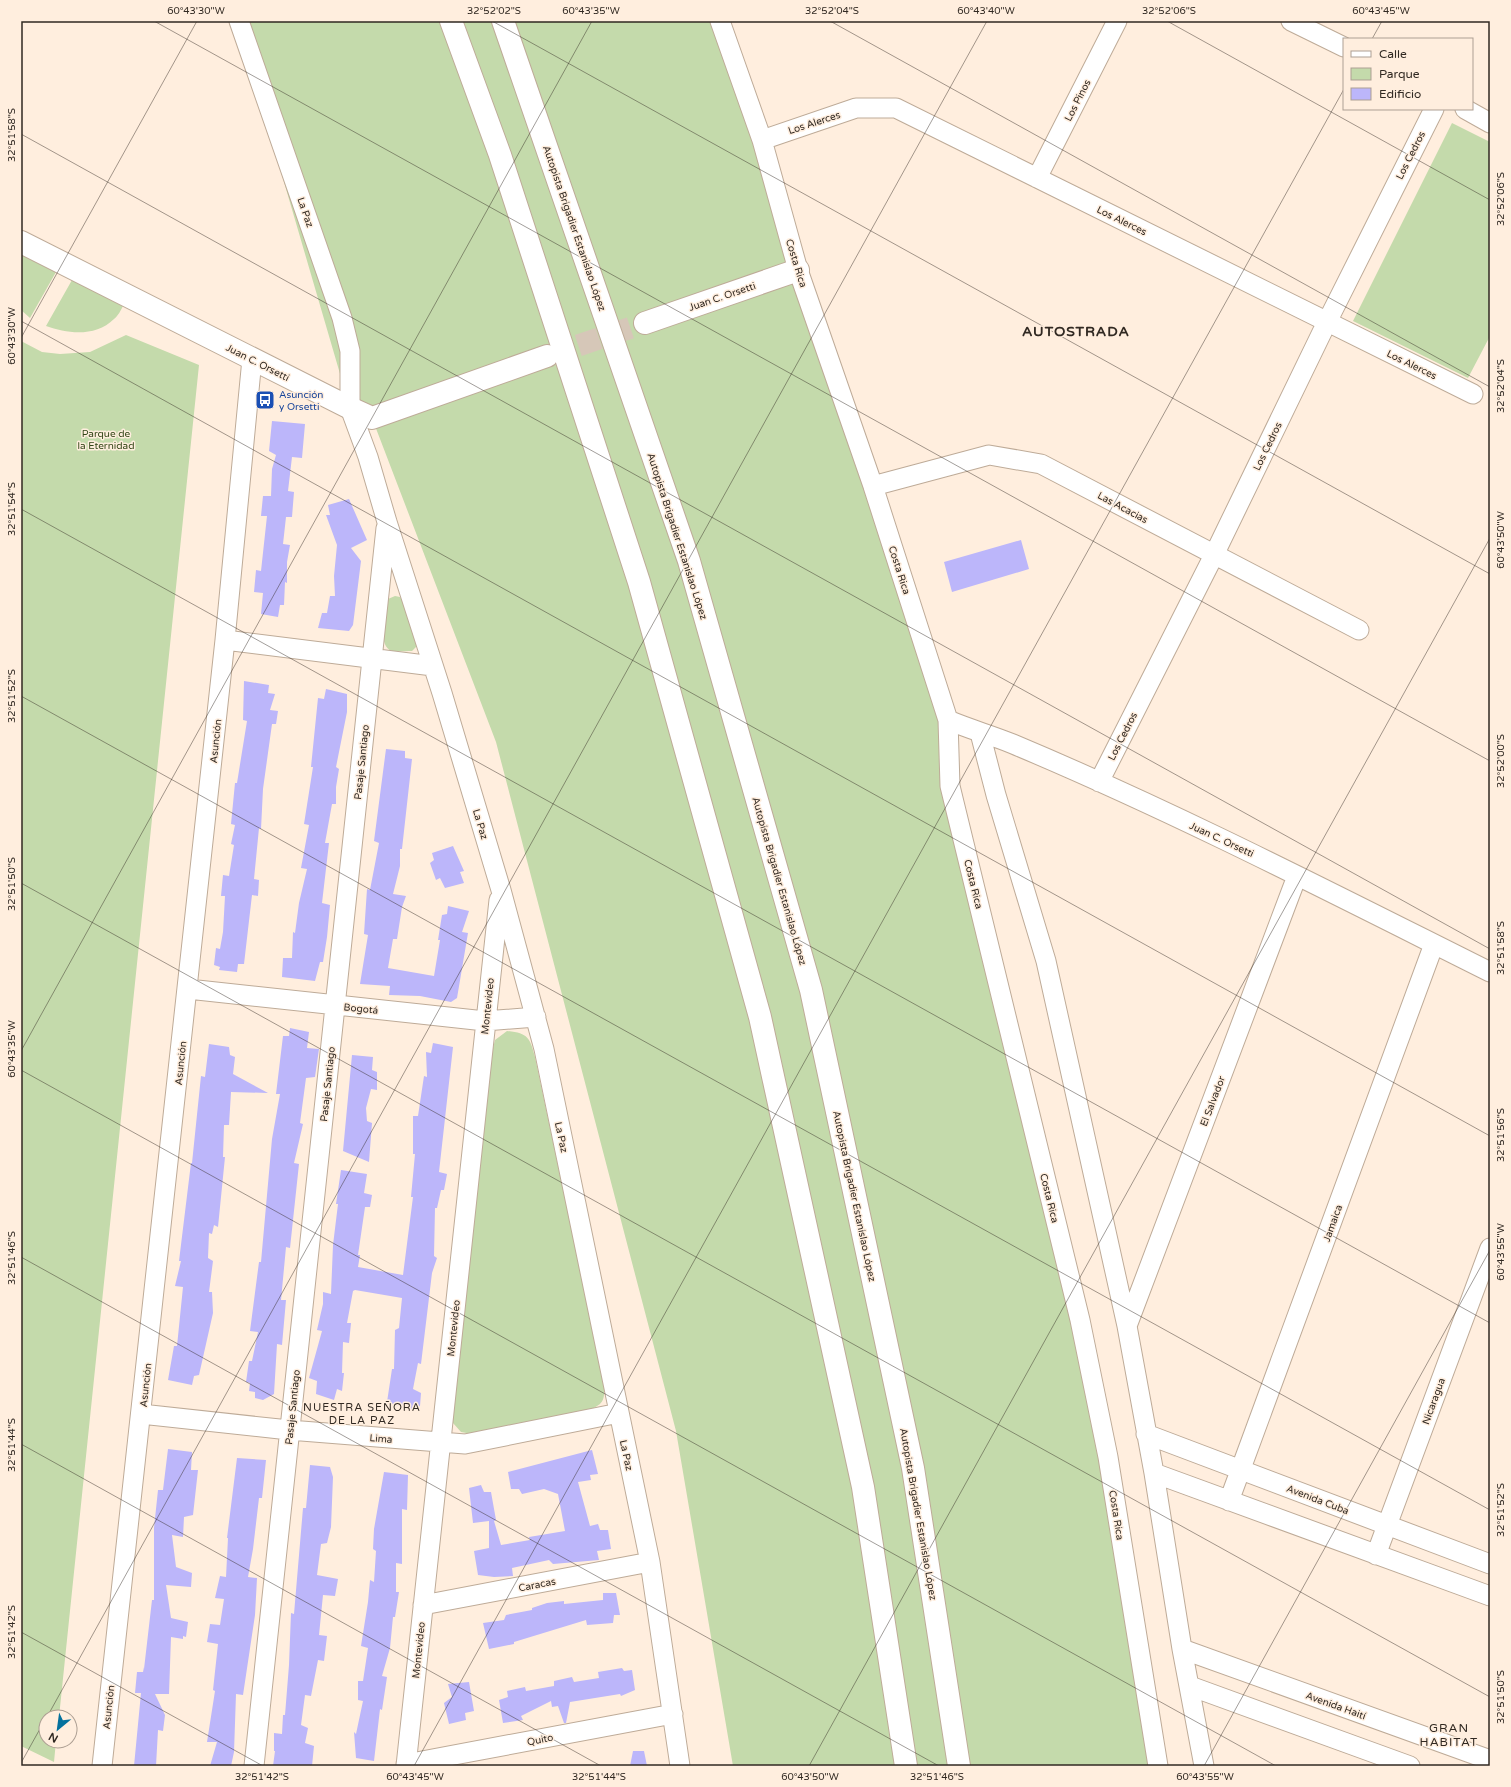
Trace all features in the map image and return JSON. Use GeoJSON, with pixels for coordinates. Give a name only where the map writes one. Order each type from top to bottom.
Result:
{"type":"FeatureCollection","features":[{"type":"Feature","properties":{"kind":"main road"},"geometry":{"type":"LineString","coordinates":[[451,21],[500,155],[639,582],[760,1017],[863,1487],[906,1766]]}},
{"type":"Feature","properties":{"kind":"main road","name":"Autopista Brigadier Estanislao López"},"geometry":{"type":"LineString","coordinates":[[503,21],[689,561],[811,990],[913,1468],[959,1766]]}},
{"type":"Feature","properties":{"kind":"main road","name":"Juan C. Orsetti"},"geometry":{"type":"LineString","coordinates":[[21,242],[372,418],[548,356]]}},
{"type":"Feature","properties":{"kind":"main road","name":"Juan C. Orsetti"},"geometry":{"type":"LineString","coordinates":[[645,323],[798,270]]}},
{"type":"Feature","properties":{"kind":"street","name":"La Paz"},"geometry":{"type":"LineString","coordinates":[[239,21],[342,318],[350,351],[350,408]]}},
{"type":"Feature","properties":{"kind":"street","name":"Costa Rica"},"geometry":{"type":"LineString","coordinates":[[720,21],[762,140],[798,270],[873,486],[948,720],[950,786],[1080,1320],[1108,1457],[1158,1766]]}},
{"type":"Feature","properties":{"kind":"street","name":"Los Pinos"},"geometry":{"type":"LineString","coordinates":[[1036,178],[1117,21]]}},
{"type":"Feature","properties":{"kind":"street"},"geometry":{"type":"LineString","coordinates":[[1291,21],[1343,47]]}},
{"type":"Feature","properties":{"kind":"street","name":"Los Alerces"},"geometry":{"type":"LineString","coordinates":[[762,140],[856,108],[896,108],[1472,394]]}},
{"type":"Feature","properties":{"kind":"street","name":"Los Cedros"},"geometry":{"type":"LineString","coordinates":[[1098,782],[1214,555],[1327,322],[1433,110]]}},
{"type":"Feature","properties":{"kind":"street"},"geometry":{"type":"LineString","coordinates":[[1467,110],[1490,123]]}},
{"type":"Feature","properties":{"kind":"street","name":"Asunción"},"geometry":{"type":"LineString","coordinates":[[102,1766],[188,989],[225,640],[252,359]]}},
{"type":"Feature","properties":{"kind":"street","name":"Pasaje Santiago"},"geometry":{"type":"LineString","coordinates":[[254,1766],[336,1005],[371,658],[387,522],[368,457],[350,408]]}},
{"type":"Feature","properties":{"kind":"street","name":"Las Acacias"},"geometry":{"type":"LineString","coordinates":[[873,486],[989,455],[1041,464],[1359,630]]}},
{"type":"Feature","properties":{"kind":"street","name":"La Paz"},"geometry":{"type":"LineString","coordinates":[[387,522],[433,666],[501,890],[544,1049],[650,1562],[680,1766]]}},
{"type":"Feature","properties":{"kind":"street"},"geometry":{"type":"LineString","coordinates":[[225,640],[433,666]]}},
{"type":"Feature","properties":{"kind":"street","name":"Juan C. Orsetti"},"geometry":{"type":"LineString","coordinates":[[948,720],[980,733],[1011,743],[1098,782],[1297,876],[1490,972]]}},
{"type":"Feature","properties":{"kind":"street"},"geometry":{"type":"LineString","coordinates":[[980,733],[996,795],[1046,960],[1127,1326],[1154,1473],[1182,1649],[1204,1766]]}},
{"type":"Feature","properties":{"kind":"street","name":"El Salvador"},"geometry":{"type":"LineString","coordinates":[[1127,1326],[1297,876]]}},
{"type":"Feature","properties":{"kind":"street","name":"Montevideo"},"geometry":{"type":"LineString","coordinates":[[406,1765],[501,890]]}},
{"type":"Feature","properties":{"kind":"street","name":"Jamaica"},"geometry":{"type":"LineString","coordinates":[[1229,1501],[1434,944]]}},
{"type":"Feature","properties":{"kind":"street","name":"Bogotá"},"geometry":{"type":"LineString","coordinates":[[188,989],[486,1021],[536,1016]]}},
{"type":"Feature","properties":{"kind":"street","name":"Nicaragua"},"geometry":{"type":"LineString","coordinates":[[1376,1555],[1490,1248]]}},
{"type":"Feature","properties":{"kind":"street","name":"Lima"},"geometry":{"type":"LineString","coordinates":[[141,1414],[289,1430],[465,1444],[619,1413]]}},
{"type":"Feature","properties":{"kind":"street","name":"Avenida Cuba"},"geometry":{"type":"LineString","coordinates":[[1146,1434],[1490,1564]]}},
{"type":"Feature","properties":{"kind":"street"},"geometry":{"type":"LineString","coordinates":[[1154,1473],[1490,1596]]}},
{"type":"Feature","properties":{"kind":"street","name":"Caracas"},"geometry":{"type":"LineString","coordinates":[[423,1606],[650,1562]]}},
{"type":"Feature","properties":{"kind":"street","name":"Avenida Haití"},"geometry":{"type":"LineString","coordinates":[[1182,1649],[1490,1760]]}},
{"type":"Feature","properties":{"kind":"street"},"geometry":{"type":"LineString","coordinates":[[1190,1686],[1410,1766]]}},
{"type":"Feature","properties":{"kind":"street","name":"Quito"},"geometry":{"type":"LineString","coordinates":[[406,1765],[673,1714]]}},
{"type":"Feature","properties":{"kind":"green space"},"geometry":{"type":"Polygon","coordinates":[[[237,21],[720,21],[948,720],[950,786],[1080,1320],[1158,1766],[733,1766],[676,1431],[496,742],[372,418],[350,408],[237,21]]]}},
{"type":"Feature","properties":{"kind":"green space"},"geometry":{"type":"Polygon","coordinates":[[[1452,123],[1490,142],[1490,336],[1468,378],[1353,321],[1452,123]]]}},
{"type":"Feature","properties":{"kind":"green space"},"geometry":{"type":"Polygon","coordinates":[[[21,254],[56,272],[30,318],[21,310],[21,254]]]}},
{"type":"Feature","properties":{"kind":"green space"},"geometry":{"type":"Polygon","coordinates":[[[72,280],[123,306],[117,316],[107,325],[90,331],[63,331],[46,326],[72,280]]]}},
{"type":"Feature","properties":{"kind":"green space","name":"Parque de la Eternidad"},"geometry":{"type":"Polygon","coordinates":[[[126,335],[199,365],[60,1709],[38,1709],[38,1749],[55,1749],[54,1762],[21,1746],[21,341],[42,352],[60,354],[90,352],[126,335]]]}},
{"type":"Feature","properties":{"kind":"green space"},"geometry":{"type":"Polygon","coordinates":[[[395,596],[400,597],[404,603],[417,646],[412,651],[392,651],[387,648],[383,637],[386,604],[388,599],[395,596]]]}},
{"type":"Feature","properties":{"kind":"green space"},"geometry":{"type":"Polygon","coordinates":[[[507,1031],[524,1035],[531,1045],[535,1057],[604,1384],[604,1395],[600,1404],[587,1411],[472,1434],[461,1432],[453,1423],[453,1409],[491,1056],[495,1040],[507,1031]]]}},
{"type":"Feature","properties":{"kind":"building"},"geometry":{"type":"Polygon","coordinates":[[[272,421],[305,424],[302,458],[292,457],[288,491],[294,492],[292,517],[286,517],[283,544],[290,545],[287,562],[287,583],[285,582],[284,605],[280,605],[278,617],[261,614],[263,593],[254,592],[256,570],[261,571],[267,516],[261,516],[263,496],[271,496],[272,469],[276,455],[269,451],[272,421]]]}},
{"type":"Feature","properties":{"kind":"building"},"geometry":{"type":"Polygon","coordinates":[[[349,499],[367,540],[351,548],[361,561],[353,625],[349,631],[318,628],[322,613],[327,613],[330,596],[335,596],[334,576],[337,545],[326,515],[330,515],[328,505],[349,499]]]}},
{"type":"Feature","properties":{"kind":"building"},"geometry":{"type":"Polygon","coordinates":[[[1021,540],[1029,569],[952,592],[944,562],[1021,540]]]}},
{"type":"Feature","properties":{"kind":"building"},"geometry":{"type":"Polygon","coordinates":[[[244,681],[269,685],[268,693],[275,694],[270,710],[278,711],[276,724],[272,724],[263,789],[261,829],[259,828],[254,879],[259,880],[258,896],[252,895],[244,964],[238,964],[237,972],[219,970],[220,967],[214,965],[216,948],[220,949],[223,932],[225,896],[221,896],[223,875],[229,876],[234,845],[231,844],[235,825],[231,824],[235,783],[237,783],[247,721],[243,720],[244,681]]]}},
{"type":"Feature","properties":{"kind":"building"},"geometry":{"type":"Polygon","coordinates":[[[326,689],[347,694],[347,712],[336,767],[339,769],[336,787],[336,804],[332,804],[325,843],[329,843],[322,903],[330,905],[327,937],[323,962],[320,962],[315,981],[282,977],[283,958],[292,958],[293,932],[295,933],[299,903],[307,869],[301,868],[309,825],[304,824],[313,767],[311,767],[318,698],[324,699],[326,689]]]}},
{"type":"Feature","properties":{"kind":"building"},"geometry":{"type":"Polygon","coordinates":[[[386,749],[405,751],[405,758],[412,759],[402,849],[400,849],[400,866],[393,894],[406,896],[402,907],[397,939],[393,939],[388,968],[434,976],[440,940],[438,940],[442,915],[447,914],[448,906],[469,911],[462,932],[468,933],[457,998],[451,1002],[420,996],[389,995],[390,986],[360,984],[368,935],[364,934],[367,889],[370,890],[379,843],[374,841],[386,749]]]}},
{"type":"Feature","properties":{"kind":"building"},"geometry":{"type":"Polygon","coordinates":[[[453,846],[464,871],[460,872],[464,883],[445,888],[440,878],[436,880],[430,863],[434,860],[432,853],[453,846]]]}},
{"type":"Feature","properties":{"kind":"building"},"geometry":{"type":"Polygon","coordinates":[[[290,1028],[309,1032],[307,1048],[319,1049],[315,1077],[306,1078],[300,1123],[303,1124],[294,1163],[299,1164],[290,1248],[286,1247],[281,1300],[286,1300],[282,1345],[277,1344],[274,1394],[263,1400],[255,1398],[255,1392],[249,1391],[250,1383],[246,1382],[249,1361],[252,1361],[258,1332],[250,1331],[259,1262],[261,1262],[272,1139],[280,1094],[276,1094],[283,1036],[289,1036],[290,1028]]]}},
{"type":"Feature","properties":{"kind":"building"},"geometry":{"type":"Polygon","coordinates":[[[433,1043],[453,1047],[439,1172],[447,1174],[444,1190],[441,1190],[437,1208],[435,1208],[434,1256],[437,1258],[432,1273],[421,1364],[418,1363],[413,1389],[421,1393],[420,1406],[411,1410],[387,1402],[392,1369],[394,1369],[395,1330],[399,1328],[402,1298],[355,1290],[353,1291],[347,1323],[351,1323],[349,1343],[343,1342],[342,1373],[344,1373],[342,1391],[337,1389],[334,1400],[316,1394],[317,1381],[309,1378],[322,1331],[317,1330],[323,1304],[323,1292],[331,1294],[333,1245],[338,1204],[336,1204],[341,1170],[367,1174],[364,1193],[372,1195],[370,1207],[365,1207],[358,1255],[360,1255],[358,1267],[403,1275],[413,1197],[411,1197],[415,1154],[413,1154],[413,1116],[418,1116],[424,1076],[427,1077],[426,1052],[431,1053],[433,1043]]]}},
{"type":"Feature","properties":{"kind":"building"},"geometry":{"type":"Polygon","coordinates":[[[209,1044],[229,1047],[230,1055],[235,1057],[233,1074],[268,1093],[231,1092],[229,1125],[224,1125],[223,1157],[225,1157],[218,1227],[214,1225],[212,1234],[209,1233],[208,1258],[213,1261],[209,1292],[212,1292],[213,1313],[199,1375],[194,1376],[192,1385],[168,1380],[174,1346],[177,1346],[183,1287],[175,1286],[181,1261],[179,1261],[192,1163],[201,1076],[205,1077],[209,1044]]]}},
{"type":"Feature","properties":{"kind":"building"},"geometry":{"type":"Polygon","coordinates":[[[352,1055],[373,1057],[372,1070],[377,1072],[377,1090],[371,1089],[366,1108],[367,1121],[372,1123],[369,1162],[343,1151],[352,1055]]]}},
{"type":"Feature","properties":{"kind":"building"},"geometry":{"type":"Polygon","coordinates":[[[168,1449],[192,1452],[191,1470],[198,1470],[193,1515],[184,1517],[183,1537],[172,1535],[176,1567],[192,1573],[191,1587],[166,1585],[171,1618],[188,1622],[186,1637],[183,1636],[183,1639],[171,1637],[169,1694],[155,1694],[165,1715],[163,1731],[158,1730],[156,1766],[134,1766],[141,1693],[135,1693],[137,1672],[143,1672],[144,1667],[144,1669],[152,1600],[154,1600],[154,1528],[158,1490],[163,1490],[168,1449]]]}},
{"type":"Feature","properties":{"kind":"building"},"geometry":{"type":"Polygon","coordinates":[[[592,1450],[598,1474],[590,1475],[591,1480],[578,1482],[590,1526],[598,1524],[600,1530],[608,1530],[611,1549],[597,1551],[599,1560],[553,1564],[549,1560],[512,1568],[513,1576],[494,1577],[478,1575],[474,1551],[489,1548],[489,1521],[473,1523],[469,1488],[481,1485],[484,1492],[491,1492],[496,1520],[494,1521],[501,1545],[530,1540],[529,1537],[565,1531],[558,1494],[544,1489],[522,1494],[519,1489],[511,1489],[508,1472],[592,1450]]]}},
{"type":"Feature","properties":{"kind":"building"},"geometry":{"type":"Polygon","coordinates":[[[237,1458],[266,1460],[262,1498],[259,1498],[248,1577],[257,1578],[255,1615],[243,1695],[236,1694],[234,1752],[231,1766],[210,1766],[217,1742],[207,1742],[215,1691],[213,1690],[218,1644],[207,1642],[210,1624],[220,1625],[224,1599],[215,1598],[220,1576],[226,1577],[227,1538],[237,1458]]]}},
{"type":"Feature","properties":{"kind":"building"},"geometry":{"type":"Polygon","coordinates":[[[310,1465],[330,1467],[333,1477],[331,1527],[327,1543],[321,1544],[317,1575],[338,1579],[335,1596],[323,1595],[319,1635],[327,1636],[324,1661],[318,1660],[311,1696],[305,1695],[301,1725],[308,1728],[305,1743],[314,1746],[312,1766],[273,1766],[275,1751],[274,1733],[282,1734],[283,1715],[285,1715],[291,1613],[294,1614],[303,1508],[306,1508],[310,1465]]]}},
{"type":"Feature","properties":{"kind":"building"},"geometry":{"type":"Polygon","coordinates":[[[384,1472],[408,1475],[407,1510],[402,1509],[402,1564],[396,1563],[396,1592],[399,1592],[395,1617],[393,1617],[390,1648],[382,1676],[387,1677],[382,1710],[380,1709],[374,1761],[356,1758],[354,1732],[356,1734],[363,1701],[358,1700],[358,1681],[363,1681],[368,1648],[361,1646],[370,1580],[374,1582],[376,1551],[373,1549],[374,1529],[384,1472]]]}},
{"type":"Feature","properties":{"kind":"building"},"geometry":{"type":"Polygon","coordinates":[[[603,1593],[616,1593],[620,1615],[614,1615],[613,1623],[587,1625],[586,1620],[514,1642],[514,1644],[489,1649],[483,1623],[504,1620],[506,1615],[532,1610],[532,1608],[547,1603],[564,1601],[564,1604],[603,1600],[603,1593]]]}},
{"type":"Feature","properties":{"kind":"building"},"geometry":{"type":"Polygon","coordinates":[[[622,1668],[624,1671],[632,1670],[635,1690],[621,1696],[620,1694],[570,1702],[566,1723],[564,1723],[558,1706],[552,1707],[551,1701],[521,1716],[523,1720],[503,1723],[499,1700],[508,1697],[507,1691],[525,1687],[526,1691],[554,1686],[554,1681],[572,1677],[574,1682],[599,1678],[598,1672],[622,1668]]]}},
{"type":"Feature","properties":{"kind":"building"},"geometry":{"type":"Polygon","coordinates":[[[469,1682],[474,1711],[465,1713],[466,1720],[449,1724],[444,1703],[452,1697],[448,1684],[469,1682]]]}},
{"type":"Feature","properties":{"kind":"building"},"geometry":{"type":"Polygon","coordinates":[[[633,1751],[644,1751],[647,1766],[630,1766],[633,1751]]]}},
{"type":"Feature","properties":{"kind":"tunnel"},"geometry":{"type":"LineString","coordinates":[[547,356],[645,323]]}},
{"type":"Feature","properties":{"kind":"place","name":"Asunción y Orsetti"},"geometry":{"type":"Point","coordinates":[265,400]}},
{"type":"Feature","properties":{"kind":"district","name":"AUTOSTRADA"},"geometry":{"type":"Point","coordinates":[1076,331]}},
{"type":"Feature","properties":{"kind":"district","name":"NUESTRA SEÑORA DE LA PAZ"},"geometry":{"type":"Point","coordinates":[362,1413]}},
{"type":"Feature","properties":{"kind":"district","name":"GRAN HABITAT"},"geometry":{"type":"Point","coordinates":[1449,1735]}}]}
